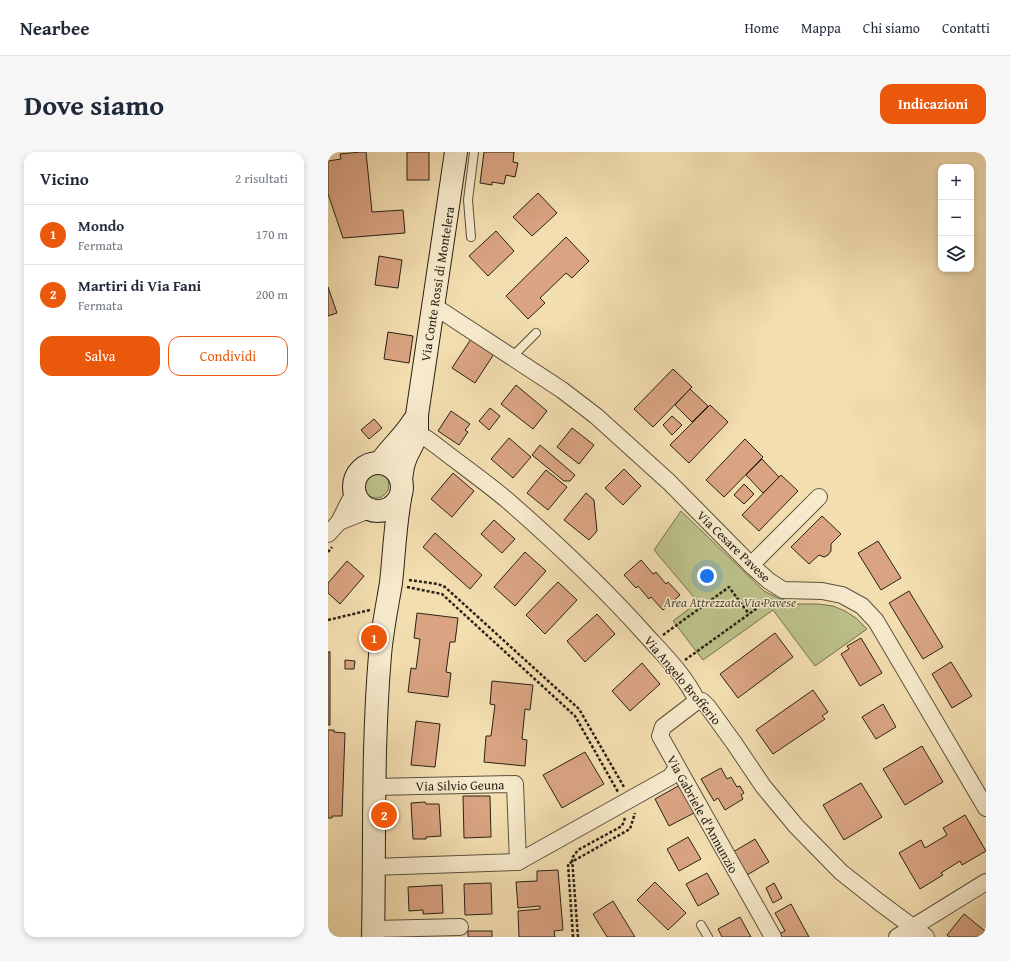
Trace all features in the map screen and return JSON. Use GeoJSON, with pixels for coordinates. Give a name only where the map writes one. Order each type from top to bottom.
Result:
{"type":"FeatureCollection","features":[{"type":"Feature","properties":{"kind":"street","name":"Via Conte Rossi di Montelera"},"geometry":{"type":"LineString","coordinates":[[373,933],[375,787],[380,654],[390,584],[395,526],[403,466],[417,425],[434,306],[459,199],[456,152]]}},
{"type":"Feature","properties":{"kind":"street","name":"Via Cesare Pavese"},"geometry":{"type":"LineString","coordinates":[[434,306],[562,390],[601,421],[669,482],[751,565],[769,581],[783,590],[822,591],[842,595],[862,606],[876,621],[986,808]]}},
{"type":"Feature","properties":{"kind":"street","name":"Via Conte Rossi di Montelera"},"geometry":{"type":"LineString","coordinates":[[380,463],[402,436],[417,425]]}},
{"type":"Feature","properties":{"kind":"street","name":"Via Angelo Brofferio"},"geometry":{"type":"LineString","coordinates":[[417,425],[426,438],[506,500],[584,570],[618,603],[675,668],[694,693],[697,701],[702,702],[708,707],[763,786],[796,826],[841,872],[919,932]]}},
{"type":"Feature","properties":{"kind":"street"},"geometry":{"type":"LineString","coordinates":[[380,463],[387,464],[398,473],[400,489],[395,505],[388,510],[380,512],[363,507],[359,503],[354,492],[354,486],[355,480],[364,467],[380,463]]}},
{"type":"Feature","properties":{"kind":"street"},"geometry":{"type":"LineString","coordinates":[[330,540],[354,492]]}},
{"type":"Feature","properties":{"kind":"street"},"geometry":{"type":"LineString","coordinates":[[751,565],[819,496]]}},
{"type":"Feature","properties":{"kind":"street"},"geometry":{"type":"LineString","coordinates":[[339,522],[370,510]]}},
{"type":"Feature","properties":{"kind":"street"},"geometry":{"type":"LineString","coordinates":[[370,510],[382,521],[394,544]]}},
{"type":"Feature","properties":{"kind":"street","name":"Via Gabriele d'Annunzio"},"geometry":{"type":"LineString","coordinates":[[697,701],[663,727],[660,736],[773,937]]}},
{"type":"Feature","properties":{"kind":"street"},"geometry":{"type":"LineString","coordinates":[[373,867],[518,862],[670,777],[677,768]]}},
{"type":"Feature","properties":{"kind":"street","name":"Via Silvio Geuna"},"geometry":{"type":"LineString","coordinates":[[375,787],[515,784],[518,862]]}},
{"type":"Feature","properties":{"kind":"street"},"geometry":{"type":"LineString","coordinates":[[897,937],[919,932],[986,882]]}},
{"type":"Feature","properties":{"kind":"street"},"geometry":{"type":"LineString","coordinates":[[373,933],[460,927]]}},
{"type":"Feature","properties":{"kind":"lane"},"geometry":{"type":"LineString","coordinates":[[471,237],[459,199],[474,152]]}},
{"type":"Feature","properties":{"kind":"lane"},"geometry":{"type":"LineString","coordinates":[[512,357],[536,333]]}},
{"type":"Feature","properties":{"kind":"lane"},"geometry":{"type":"LineString","coordinates":[[701,925],[708,937]]}},
{"type":"Feature","properties":{"kind":"path"},"geometry":{"type":"LineString","coordinates":[[328,552],[330,540]]}},
{"type":"Feature","properties":{"kind":"path"},"geometry":{"type":"LineString","coordinates":[[409,580],[438,584],[445,587],[579,709],[628,794]]}},
{"type":"Feature","properties":{"kind":"path"},"geometry":{"type":"LineString","coordinates":[[653,642],[729,586],[749,614]]}},
{"type":"Feature","properties":{"kind":"path"},"geometry":{"type":"LineString","coordinates":[[406,587],[442,594],[575,716],[621,797]]}},
{"type":"Feature","properties":{"kind":"path"},"geometry":{"type":"LineString","coordinates":[[675,668],[783,590]]}},
{"type":"Feature","properties":{"kind":"path"},"geometry":{"type":"LineString","coordinates":[[328,620],[386,606]]}},
{"type":"Feature","properties":{"kind":"path"},"geometry":{"type":"LineString","coordinates":[[573,937],[568,864],[630,829],[636,809]]}},
{"type":"Feature","properties":{"kind":"path"},"geometry":{"type":"LineString","coordinates":[[578,937],[572,858],[578,850],[622,826],[625,815]]}},
{"type":"Feature","properties":{"kind":"green space"},"geometry":{"type":"Polygon","coordinates":[[[376,472],[385,476],[389,485],[385,494],[376,498],[367,494],[363,485],[367,476],[376,472]]]}},
{"type":"Feature","properties":{"kind":"green space","name":"Area Attrezzata Via Pavese"},"geometry":{"type":"Polygon","coordinates":[[[681,511],[764,591],[778,598],[797,604],[833,606],[856,618],[867,629],[815,666],[773,610],[703,660],[673,621],[698,602],[654,550],[681,511]]]}},
{"type":"Feature","properties":{"kind":"building"},"geometry":{"type":"Polygon","coordinates":[[[366,152],[372,212],[403,210],[405,233],[343,238],[328,194],[328,161],[341,159],[340,154],[366,152]]]}},
{"type":"Feature","properties":{"kind":"building"},"geometry":{"type":"Polygon","coordinates":[[[407,152],[429,152],[429,180],[407,180],[407,152]]]}},
{"type":"Feature","properties":{"kind":"building"},"geometry":{"type":"Polygon","coordinates":[[[484,152],[514,152],[513,162],[518,163],[515,177],[506,175],[504,184],[492,182],[492,185],[480,183],[484,152]]]}},
{"type":"Feature","properties":{"kind":"building"},"geometry":{"type":"Polygon","coordinates":[[[538,193],[557,213],[532,236],[513,217],[538,193]]]}},
{"type":"Feature","properties":{"kind":"building"},"geometry":{"type":"Polygon","coordinates":[[[496,231],[514,251],[488,276],[469,256],[496,231]]]}},
{"type":"Feature","properties":{"kind":"building"},"geometry":{"type":"Polygon","coordinates":[[[566,237],[589,261],[572,278],[566,273],[540,298],[545,303],[528,319],[506,296],[566,237]]]}},
{"type":"Feature","properties":{"kind":"building"},"geometry":{"type":"Polygon","coordinates":[[[379,256],[402,260],[398,288],[375,285],[379,256]]]}},
{"type":"Feature","properties":{"kind":"building"},"geometry":{"type":"Polygon","coordinates":[[[328,287],[337,313],[328,316],[328,287]]]}},
{"type":"Feature","properties":{"kind":"building"},"geometry":{"type":"Polygon","coordinates":[[[388,332],[413,336],[409,363],[384,359],[388,332]]]}},
{"type":"Feature","properties":{"kind":"building"},"geometry":{"type":"Polygon","coordinates":[[[471,339],[494,354],[475,383],[452,368],[471,339]]]}},
{"type":"Feature","properties":{"kind":"building"},"geometry":{"type":"Polygon","coordinates":[[[673,369],[692,387],[653,427],[634,409],[673,369]]]}},
{"type":"Feature","properties":{"kind":"building"},"geometry":{"type":"Polygon","coordinates":[[[516,385],[547,411],[533,429],[501,404],[516,385]]]}},
{"type":"Feature","properties":{"kind":"building"},"geometry":{"type":"Polygon","coordinates":[[[690,389],[708,406],[692,422],[675,405],[690,389]]]}},
{"type":"Feature","properties":{"kind":"building"},"geometry":{"type":"Polygon","coordinates":[[[710,405],[728,422],[689,463],[670,445],[710,405]]]}},
{"type":"Feature","properties":{"kind":"building"},"geometry":{"type":"Polygon","coordinates":[[[490,408],[500,416],[489,430],[479,421],[490,408]]]}},
{"type":"Feature","properties":{"kind":"building"},"geometry":{"type":"Polygon","coordinates":[[[451,411],[470,424],[465,430],[468,432],[459,445],[438,431],[451,411]]]}},
{"type":"Feature","properties":{"kind":"building"},"geometry":{"type":"Polygon","coordinates":[[[672,416],[682,425],[672,435],[663,425],[672,416]]]}},
{"type":"Feature","properties":{"kind":"building"},"geometry":{"type":"Polygon","coordinates":[[[374,419],[382,428],[369,439],[361,430],[374,419]]]}},
{"type":"Feature","properties":{"kind":"building"},"geometry":{"type":"Polygon","coordinates":[[[572,428],[594,445],[579,464],[557,447],[572,428]]]}},
{"type":"Feature","properties":{"kind":"building"},"geometry":{"type":"Polygon","coordinates":[[[509,438],[531,457],[513,478],[491,459],[509,438]]]}},
{"type":"Feature","properties":{"kind":"building"},"geometry":{"type":"Polygon","coordinates":[[[745,439],[763,457],[724,497],[706,480],[745,439]]]}},
{"type":"Feature","properties":{"kind":"building"},"geometry":{"type":"Polygon","coordinates":[[[540,445],[575,475],[570,481],[564,481],[532,455],[540,445]]]}},
{"type":"Feature","properties":{"kind":"building"},"geometry":{"type":"Polygon","coordinates":[[[762,459],[779,477],[763,493],[746,475],[762,459]]]}},
{"type":"Feature","properties":{"kind":"building"},"geometry":{"type":"Polygon","coordinates":[[[624,469],[641,486],[623,505],[605,488],[624,469]]]}},
{"type":"Feature","properties":{"kind":"building"},"geometry":{"type":"Polygon","coordinates":[[[546,470],[567,487],[548,510],[527,493],[546,470]]]}},
{"type":"Feature","properties":{"kind":"building"},"geometry":{"type":"Polygon","coordinates":[[[453,473],[474,491],[452,517],[431,499],[453,473]]]}},
{"type":"Feature","properties":{"kind":"building"},"geometry":{"type":"Polygon","coordinates":[[[781,475],[798,491],[759,531],[742,515],[781,475]]]}},
{"type":"Feature","properties":{"kind":"building"},"geometry":{"type":"Polygon","coordinates":[[[744,484],[754,494],[744,504],[734,495],[744,484]]]}},
{"type":"Feature","properties":{"kind":"building"},"geometry":{"type":"Polygon","coordinates":[[[586,493],[594,500],[597,531],[589,540],[564,520],[586,493]]]}},
{"type":"Feature","properties":{"kind":"building"},"geometry":{"type":"Polygon","coordinates":[[[822,516],[841,534],[831,544],[831,551],[828,555],[824,557],[819,555],[809,564],[791,547],[822,516]]]}},
{"type":"Feature","properties":{"kind":"building"},"geometry":{"type":"Polygon","coordinates":[[[494,520],[515,539],[502,553],[481,534],[494,520]]]}},
{"type":"Feature","properties":{"kind":"building"},"geometry":{"type":"Polygon","coordinates":[[[435,533],[482,575],[470,589],[423,547],[435,533]]]}},
{"type":"Feature","properties":{"kind":"building"},"geometry":{"type":"Polygon","coordinates":[[[878,541],[901,578],[881,590],[858,553],[878,541]]]}},
{"type":"Feature","properties":{"kind":"building"},"geometry":{"type":"Polygon","coordinates":[[[525,552],[546,571],[515,606],[494,587],[525,552]]]}},
{"type":"Feature","properties":{"kind":"building"},"geometry":{"type":"Polygon","coordinates":[[[641,560],[653,574],[656,572],[666,584],[668,582],[680,595],[663,610],[651,597],[649,599],[638,586],[636,588],[624,575],[641,560]]]}},
{"type":"Feature","properties":{"kind":"building"},"geometry":{"type":"Polygon","coordinates":[[[347,561],[364,576],[340,604],[328,593],[328,583],[347,561]]]}},
{"type":"Feature","properties":{"kind":"building"},"geometry":{"type":"Polygon","coordinates":[[[558,582],[577,600],[545,634],[526,615],[558,582]]]}},
{"type":"Feature","properties":{"kind":"building"},"geometry":{"type":"Polygon","coordinates":[[[909,591],[943,647],[923,659],[889,603],[909,591]]]}},
{"type":"Feature","properties":{"kind":"building"},"geometry":{"type":"Polygon","coordinates":[[[417,613],[458,618],[455,642],[450,642],[446,672],[451,673],[448,697],[408,692],[411,668],[416,669],[420,639],[414,638],[417,613]]]}},
{"type":"Feature","properties":{"kind":"building"},"geometry":{"type":"Polygon","coordinates":[[[597,614],[615,634],[585,662],[567,641],[597,614]]]}},
{"type":"Feature","properties":{"kind":"building"},"geometry":{"type":"Polygon","coordinates":[[[775,633],[793,657],[738,698],[720,674],[775,633]]]}},
{"type":"Feature","properties":{"kind":"building"},"geometry":{"type":"Polygon","coordinates":[[[861,638],[882,673],[860,686],[841,654],[849,649],[847,646],[861,638]]]}},
{"type":"Feature","properties":{"kind":"building"},"geometry":{"type":"Polygon","coordinates":[[[328,652],[330,652],[330,725],[328,725],[328,652]]]}},
{"type":"Feature","properties":{"kind":"building"},"geometry":{"type":"Polygon","coordinates":[[[345,660],[355,661],[354,669],[345,669],[345,660]]]}},
{"type":"Feature","properties":{"kind":"building"},"geometry":{"type":"Polygon","coordinates":[[[951,662],[972,696],[952,708],[932,674],[951,662]]]}},
{"type":"Feature","properties":{"kind":"building"},"geometry":{"type":"Polygon","coordinates":[[[642,663],[660,684],[630,711],[612,691],[642,663]]]}},
{"type":"Feature","properties":{"kind":"building"},"geometry":{"type":"Polygon","coordinates":[[[492,681],[533,685],[530,710],[525,709],[522,739],[527,740],[525,766],[484,762],[486,736],[491,736],[495,705],[490,704],[492,681]]]}},
{"type":"Feature","properties":{"kind":"building"},"geometry":{"type":"Polygon","coordinates":[[[813,690],[828,712],[822,716],[825,719],[773,754],[756,730],[813,690]]]}},
{"type":"Feature","properties":{"kind":"building"},"geometry":{"type":"Polygon","coordinates":[[[883,704],[896,727],[876,739],[862,717],[883,704]]]}},
{"type":"Feature","properties":{"kind":"building"},"geometry":{"type":"Polygon","coordinates":[[[416,721],[440,724],[435,767],[411,765],[416,721]]]}},
{"type":"Feature","properties":{"kind":"building"},"geometry":{"type":"Polygon","coordinates":[[[328,730],[345,733],[342,816],[332,816],[332,818],[328,818],[328,730]]]}},
{"type":"Feature","properties":{"kind":"building"},"geometry":{"type":"Polygon","coordinates":[[[922,746],[943,782],[905,805],[883,769],[922,746]]]}},
{"type":"Feature","properties":{"kind":"building"},"geometry":{"type":"Polygon","coordinates":[[[585,752],[604,784],[562,808],[543,775],[585,752]]]}},
{"type":"Feature","properties":{"kind":"building"},"geometry":{"type":"Polygon","coordinates":[[[721,768],[727,779],[731,777],[737,787],[740,786],[744,793],[741,795],[743,799],[725,810],[718,798],[714,801],[701,779],[721,768]]]}},
{"type":"Feature","properties":{"kind":"building"},"geometry":{"type":"Polygon","coordinates":[[[861,783],[882,817],[844,840],[823,805],[861,783]]]}},
{"type":"Feature","properties":{"kind":"building"},"geometry":{"type":"Polygon","coordinates":[[[680,785],[694,813],[669,826],[655,799],[680,785]]]}},
{"type":"Feature","properties":{"kind":"building"},"geometry":{"type":"Polygon","coordinates":[[[463,796],[490,796],[491,837],[464,838],[463,796]]]}},
{"type":"Feature","properties":{"kind":"building"},"geometry":{"type":"Polygon","coordinates":[[[425,802],[426,804],[439,804],[441,836],[426,837],[426,839],[413,839],[411,803],[425,802]]]}},
{"type":"Feature","properties":{"kind":"building"},"geometry":{"type":"Polygon","coordinates":[[[965,815],[986,851],[962,865],[960,861],[941,873],[943,875],[920,889],[899,853],[921,840],[925,848],[947,835],[943,828],[965,815]]]}},
{"type":"Feature","properties":{"kind":"building"},"geometry":{"type":"Polygon","coordinates":[[[688,837],[701,859],[679,871],[667,849],[688,837]]]}},
{"type":"Feature","properties":{"kind":"building"},"geometry":{"type":"Polygon","coordinates":[[[755,839],[769,862],[747,875],[733,852],[755,839]]]}},
{"type":"Feature","properties":{"kind":"building"},"geometry":{"type":"Polygon","coordinates":[[[558,870],[563,930],[554,931],[555,937],[519,937],[518,911],[540,909],[540,906],[518,908],[516,882],[537,881],[537,871],[558,870]]]}},
{"type":"Feature","properties":{"kind":"building"},"geometry":{"type":"Polygon","coordinates":[[[707,873],[719,894],[698,906],[686,884],[707,873]]]}},
{"type":"Feature","properties":{"kind":"building"},"geometry":{"type":"Polygon","coordinates":[[[655,882],[686,913],[668,930],[637,900],[655,882]]]}},
{"type":"Feature","properties":{"kind":"building"},"geometry":{"type":"Polygon","coordinates":[[[491,883],[492,914],[465,915],[464,884],[491,883]]]}},
{"type":"Feature","properties":{"kind":"building"},"geometry":{"type":"Polygon","coordinates":[[[774,883],[782,898],[773,903],[766,888],[774,883]]]}},
{"type":"Feature","properties":{"kind":"building"},"geometry":{"type":"Polygon","coordinates":[[[442,885],[443,913],[423,914],[423,910],[409,911],[408,887],[442,885]]]}},
{"type":"Feature","properties":{"kind":"building"},"geometry":{"type":"Polygon","coordinates":[[[613,901],[635,937],[607,937],[593,914],[613,901]]]}},
{"type":"Feature","properties":{"kind":"building"},"geometry":{"type":"Polygon","coordinates":[[[791,904],[809,937],[781,937],[779,934],[785,931],[775,913],[791,904]]]}},
{"type":"Feature","properties":{"kind":"building"},"geometry":{"type":"Polygon","coordinates":[[[964,914],[985,931],[980,937],[949,937],[947,935],[964,914]]]}},
{"type":"Feature","properties":{"kind":"building"},"geometry":{"type":"Polygon","coordinates":[[[740,917],[751,937],[722,937],[718,929],[740,917]]]}},
{"type":"Feature","properties":{"kind":"building"},"geometry":{"type":"Polygon","coordinates":[[[468,931],[492,931],[492,937],[468,937],[468,931]]]}},
{"type":"Feature","properties":{"kind":"place","name":"Mondo"},"geometry":{"type":"Point","coordinates":[374,638]}},
{"type":"Feature","properties":{"kind":"place","name":"Martiri di Via Fani"},"geometry":{"type":"Point","coordinates":[384,815]}}]}
